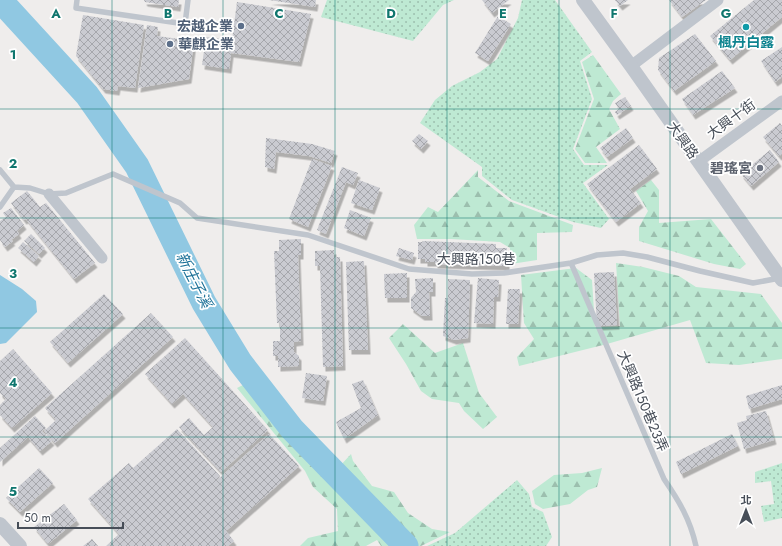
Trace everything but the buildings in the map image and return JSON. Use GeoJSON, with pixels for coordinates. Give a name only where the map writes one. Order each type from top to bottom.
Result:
{"type":"FeatureCollection","features":[{"type":"Feature","properties":{"kind":"street","name":"大興路"},"geometry":{"type":"LineString","coordinates":[[583,0],[781,278]]}},
{"type":"Feature","properties":{"kind":"street"},"geometry":{"type":"LineString","coordinates":[[631,66],[718,0]]}},
{"type":"Feature","properties":{"kind":"street","name":"大興十街"},"geometry":{"type":"LineString","coordinates":[[698,162],[782,101]]}},
{"type":"Feature","properties":{"kind":"street"},"geometry":{"type":"LineString","coordinates":[[49,194],[102,258]]}},
{"type":"Feature","properties":{"kind":"street"},"geometry":{"type":"LineString","coordinates":[[0,524],[20,546]]}},
{"type":"Feature","properties":{"kind":"lane"},"geometry":{"type":"LineString","coordinates":[[77,0],[76,8],[184,24],[188,0]]}},
{"type":"Feature","properties":{"kind":"lane"},"geometry":{"type":"LineString","coordinates":[[0,170],[14,187],[30,188],[49,194]]}},
{"type":"Feature","properties":{"kind":"lane","name":"大興路150巷"},"geometry":{"type":"LineString","coordinates":[[49,194],[66,193],[113,174],[180,203],[197,218],[308,234],[408,269],[472,274],[496,274],[572,263],[597,255],[623,253],[647,257],[753,283],[781,278]]}},
{"type":"Feature","properties":{"kind":"lane"},"geometry":{"type":"LineString","coordinates":[[0,207],[14,187]]}},
{"type":"Feature","properties":{"kind":"lane","name":"大興路150巷23弄"},"geometry":{"type":"LineString","coordinates":[[572,263],[664,479],[683,509],[692,528],[696,546]]}},
{"type":"Feature","properties":{"kind":"green space"},"geometry":{"type":"Polygon","coordinates":[[[327,0],[454,0],[443,5],[413,41],[321,17],[327,0]]]}},
{"type":"Feature","properties":{"kind":"green space"},"geometry":{"type":"Polygon","coordinates":[[[522,0],[555,0],[592,52],[580,61],[592,99],[573,149],[584,165],[608,165],[583,183],[609,219],[601,228],[573,222],[512,200],[482,176],[482,167],[420,123],[435,100],[452,86],[480,72],[497,59],[518,18],[522,0]]]}},
{"type":"Feature","properties":{"kind":"green space"},"geometry":{"type":"Polygon","coordinates":[[[593,55],[621,94],[613,101],[609,109],[620,129],[596,147],[607,163],[585,163],[575,149],[594,99],[582,62],[593,55]]]}},
{"type":"Feature","properties":{"kind":"green space"},"geometry":{"type":"Polygon","coordinates":[[[478,170],[478,177],[509,201],[573,225],[572,232],[537,233],[537,260],[511,264],[510,248],[500,242],[451,239],[417,239],[414,225],[428,207],[438,212],[478,170]]]}},
{"type":"Feature","properties":{"kind":"green space"},"geometry":{"type":"Polygon","coordinates":[[[651,180],[659,190],[659,223],[711,219],[746,264],[740,269],[714,264],[639,241],[639,227],[648,211],[636,191],[651,180]]]}},
{"type":"Feature","properties":{"kind":"green space"},"geometry":{"type":"Polygon","coordinates":[[[616,263],[643,267],[679,276],[696,287],[761,294],[782,323],[782,359],[739,365],[706,363],[690,320],[607,344],[519,366],[517,357],[534,339],[524,323],[521,275],[576,268],[592,280],[595,327],[620,326],[616,263]]]}},
{"type":"Feature","properties":{"kind":"green space"},"geometry":{"type":"Polygon","coordinates":[[[403,324],[435,353],[463,343],[479,393],[497,417],[483,429],[464,411],[459,403],[432,399],[421,391],[389,338],[403,324]]]}},
{"type":"Feature","properties":{"kind":"green space"},"geometry":{"type":"Polygon","coordinates":[[[245,384],[311,462],[364,512],[393,546],[381,546],[377,540],[366,546],[300,546],[308,538],[338,531],[337,509],[313,487],[305,471],[237,388],[245,384]]]}},
{"type":"Feature","properties":{"kind":"green space"},"geometry":{"type":"Polygon","coordinates":[[[351,454],[353,461],[372,486],[394,492],[408,513],[432,529],[450,532],[421,546],[417,546],[365,491],[339,467],[351,454]]]}},
{"type":"Feature","properties":{"kind":"green space"},"geometry":{"type":"Polygon","coordinates":[[[782,463],[782,518],[764,522],[761,506],[774,504],[771,481],[755,483],[755,472],[782,463]]]}},
{"type":"Feature","properties":{"kind":"green space"},"geometry":{"type":"Polygon","coordinates":[[[602,468],[597,487],[588,490],[570,504],[543,509],[535,504],[532,491],[554,475],[582,473],[602,468]]]}},
{"type":"Feature","properties":{"kind":"green space"},"geometry":{"type":"Polygon","coordinates":[[[517,480],[529,494],[532,507],[543,512],[552,537],[546,546],[427,546],[455,533],[517,480]]]}},
{"type":"Feature","properties":{"kind":"water"},"geometry":{"type":"Polygon","coordinates":[[[0,275],[22,289],[36,301],[37,312],[6,343],[0,344],[0,275]]]}},
{"type":"Feature","properties":{"kind":"waterway","name":"新庄子溪"},"geometry":{"type":"LineString","coordinates":[[0,0],[87,95],[137,166],[204,303],[240,362],[292,429],[406,546]]}},
{"type":"Feature","properties":{"kind":"place","name":"宏越企業"},"geometry":{"type":"Point","coordinates":[241,26]}},
{"type":"Feature","properties":{"kind":"place","name":"楓丹白露"},"geometry":{"type":"Point","coordinates":[746,27]}},
{"type":"Feature","properties":{"kind":"place","name":"華麒企業"},"geometry":{"type":"Point","coordinates":[170,44]}},
{"type":"Feature","properties":{"kind":"place","name":"碧瑤宮"},"geometry":{"type":"Point","coordinates":[760,168]}}]}
